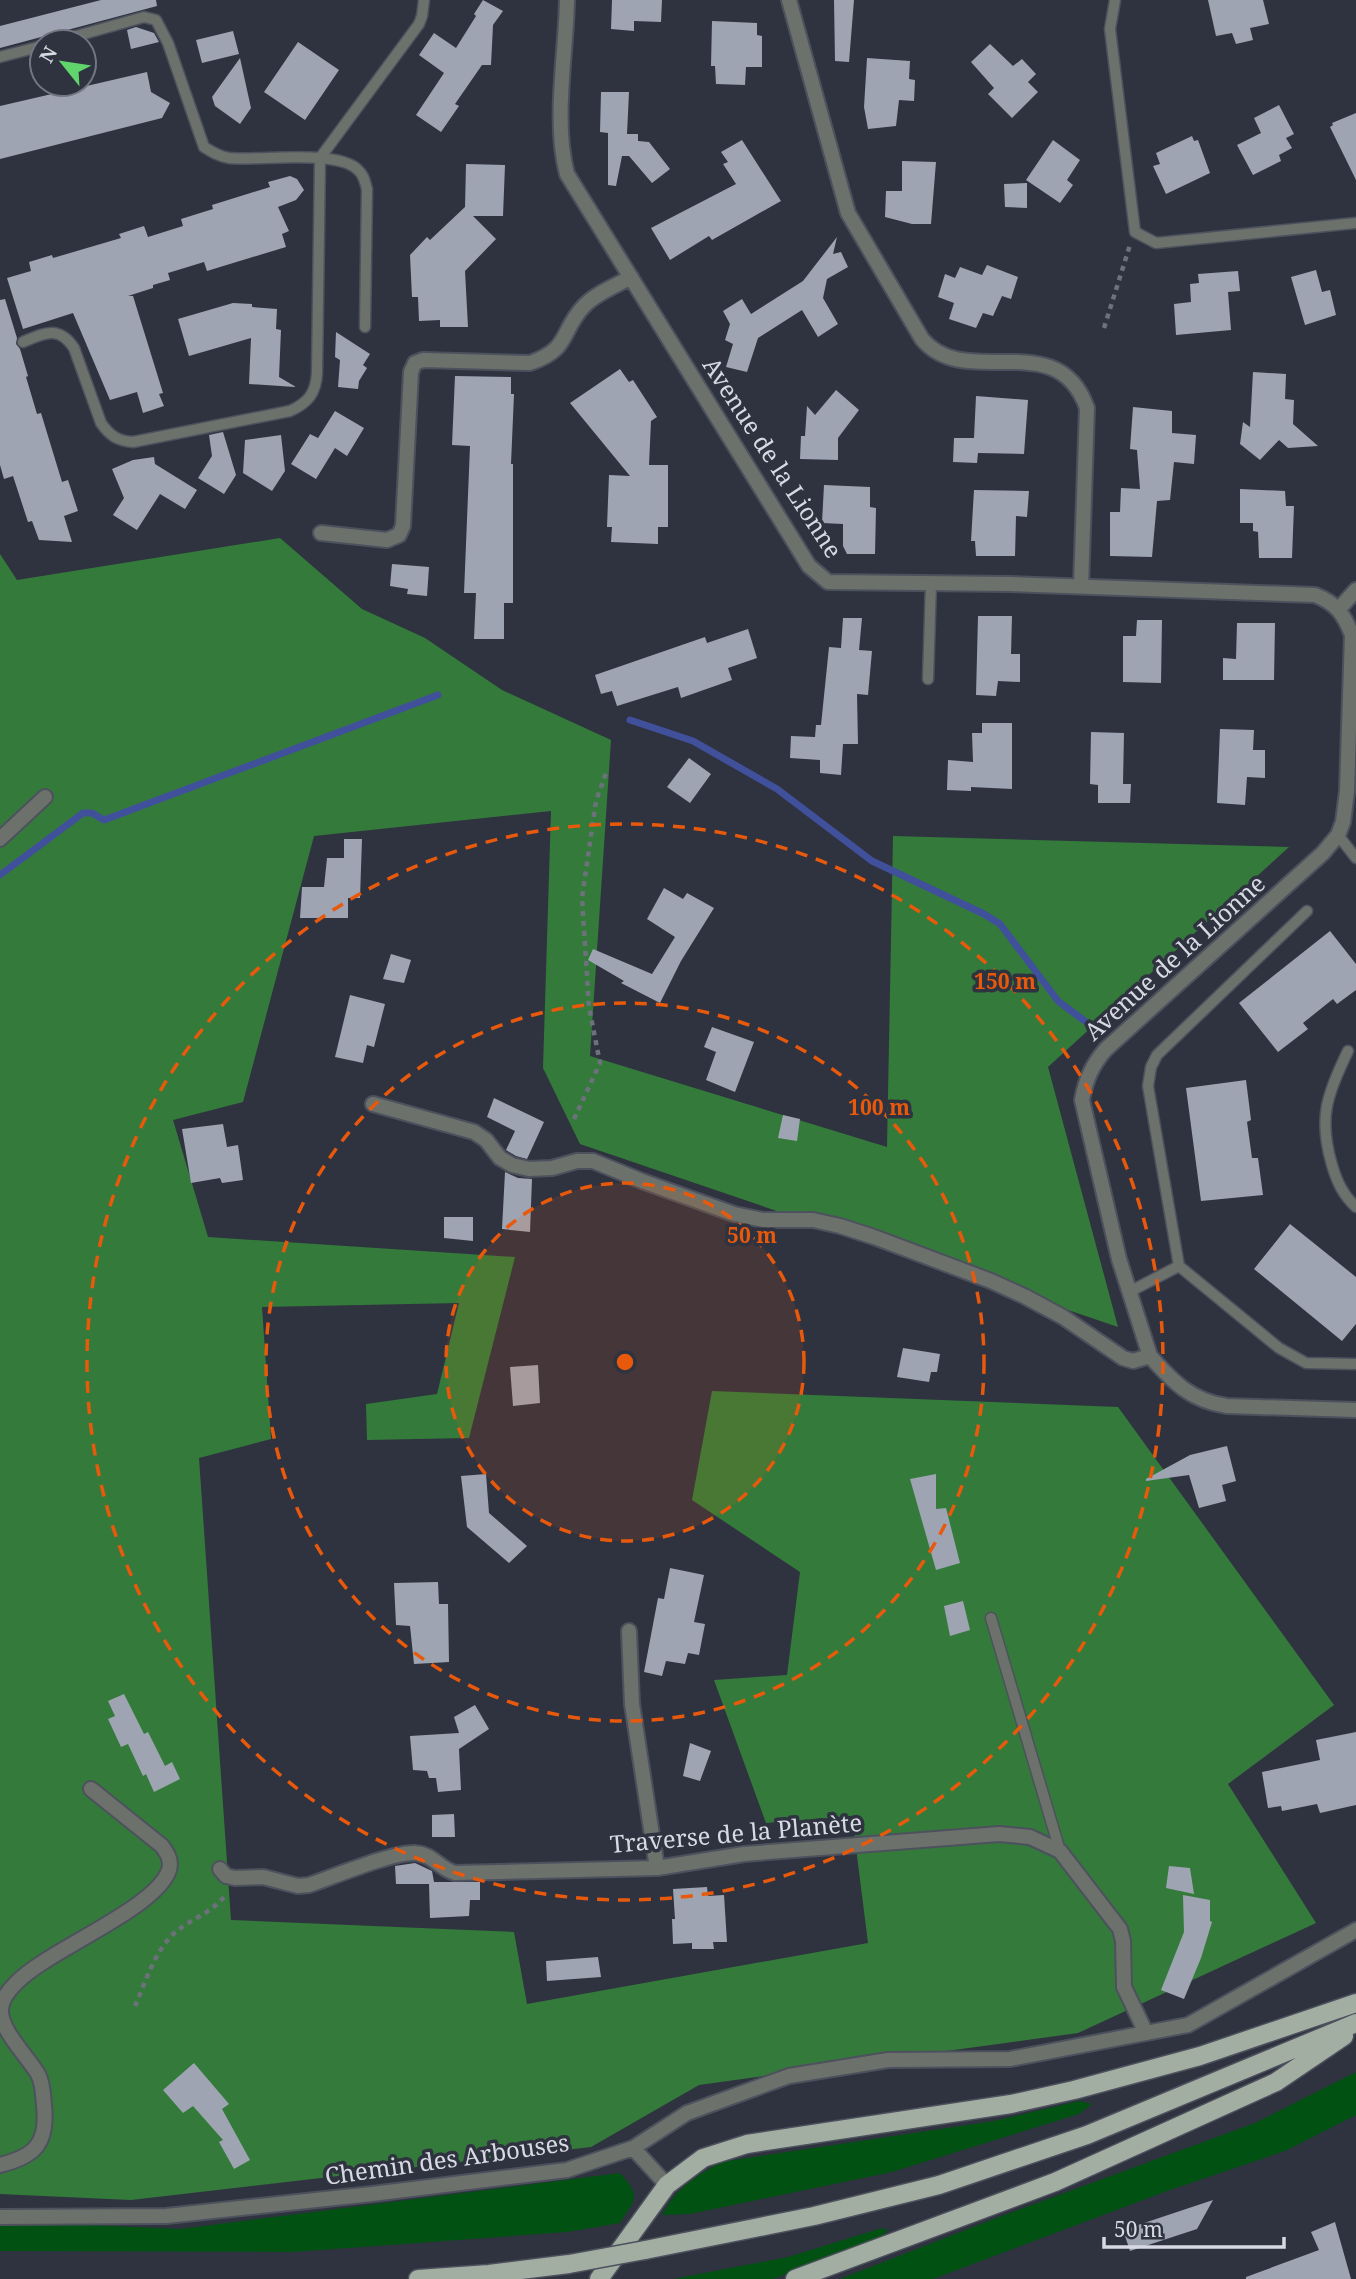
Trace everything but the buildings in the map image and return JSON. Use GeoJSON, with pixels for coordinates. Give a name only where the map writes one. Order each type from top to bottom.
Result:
{"type":"FeatureCollection","features":[{"type":"Feature","properties":{"kind":"main road"},"geometry":{"type":"LineString","coordinates":[[599,2279],[667,2185],[703,2158],[747,2144],[1011,2104],[1074,2090],[1200,2056],[1356,2003]]}},
{"type":"Feature","properties":{"kind":"main road"},"geometry":{"type":"LineString","coordinates":[[418,2279],[569,2264],[814,2216],[939,2185],[1087,2135],[1356,2026]]}},
{"type":"Feature","properties":{"kind":"main road"},"geometry":{"type":"LineString","coordinates":[[795,2279],[1055,2182],[1276,2082],[1356,2026]]}},
{"type":"Feature","properties":{"kind":"street","name":"Avenue de la Lionne"},"geometry":{"type":"LineString","coordinates":[[567,0],[561,133],[562,156],[567,174],[809,566],[828,582],[1081,586],[1315,595],[1328,600],[1339,609]]}},
{"type":"Feature","properties":{"kind":"street"},"geometry":{"type":"LineString","coordinates":[[789,0],[848,213],[922,339],[944,357],[1037,363],[1051,367],[1064,373],[1081,393],[1087,408],[1081,586]]}},
{"type":"Feature","properties":{"kind":"street"},"geometry":{"type":"LineString","coordinates":[[321,533],[387,540],[399,535],[404,526],[411,372],[415,363],[423,360],[530,363],[545,358],[559,348],[577,314],[586,304],[631,277]]}},
{"type":"Feature","properties":{"kind":"street"},"geometry":{"type":"LineString","coordinates":[[1338,835],[1352,773],[1352,635],[1339,609],[1356,590]]}},
{"type":"Feature","properties":{"kind":"street"},"geometry":{"type":"LineString","coordinates":[[0,839],[44,797]]}},
{"type":"Feature","properties":{"kind":"street","name":"Avenue de la Lionne"},"geometry":{"type":"LineString","coordinates":[[1150,1356],[1119,1259],[1082,1100],[1088,1074],[1094,1062],[1106,1049],[1323,853],[1338,835]]}},
{"type":"Feature","properties":{"kind":"street"},"geometry":{"type":"LineString","coordinates":[[373,1104],[474,1132],[512,1166],[529,1169],[552,1168],[577,1161],[593,1161],[734,1214],[763,1220],[813,1220],[840,1226],[991,1281],[1024,1296],[1063,1317],[1123,1358],[1133,1361],[1150,1356],[1184,1389],[1207,1403],[1356,1410]]}},
{"type":"Feature","properties":{"kind":"street"},"geometry":{"type":"LineString","coordinates":[[629,1631],[632,1704],[657,1868]]}},
{"type":"Feature","properties":{"kind":"street"},"geometry":{"type":"LineString","coordinates":[[0,2165],[21,2159],[33,2152],[43,2137],[46,2120],[39,2077],[5,2027],[1,2011],[5,1996],[40,1963],[144,1900],[162,1882],[169,1868],[169,1856],[162,1846],[91,1789]]}},
{"type":"Feature","properties":{"kind":"street","name":"Traverse de la Planète"},"geometry":{"type":"LineString","coordinates":[[220,1869],[226,1876],[235,1878],[263,1877],[298,1886],[310,1885],[398,1854],[416,1853],[431,1857],[445,1870],[455,1873],[657,1868],[744,1854],[999,1834],[1030,1837],[1060,1851],[1119,1928],[1124,1941],[1124,1987],[1146,2033]]}},
{"type":"Feature","properties":{"kind":"street","name":"Chemin des Arbouses"},"geometry":{"type":"LineString","coordinates":[[0,2217],[166,2216],[567,2170],[632,2148],[687,2113],[789,2076],[888,2060],[1010,2059],[1188,2025],[1356,1930]]}},
{"type":"Feature","properties":{"kind":"street"},"geometry":{"type":"LineString","coordinates":[[632,2148],[667,2185]]}},
{"type":"Feature","properties":{"kind":"lane"},"geometry":{"type":"LineString","coordinates":[[23,342],[53,332],[68,339],[74,348],[101,423],[107,432],[123,442],[290,411],[301,406],[313,392],[317,373],[320,158],[419,24],[424,0]]}},
{"type":"Feature","properties":{"kind":"lane"},"geometry":{"type":"LineString","coordinates":[[1115,0],[1110,29],[1135,232],[1156,243],[1356,223]]}},
{"type":"Feature","properties":{"kind":"lane"},"geometry":{"type":"LineString","coordinates":[[98,30],[144,17],[156,20],[168,43],[204,147],[227,158],[320,158],[351,164],[359,170],[365,178],[367,189],[365,327]]}},
{"type":"Feature","properties":{"kind":"lane"},"geometry":{"type":"LineString","coordinates":[[0,57],[28,50]]}},
{"type":"Feature","properties":{"kind":"lane"},"geometry":{"type":"LineString","coordinates":[[928,679],[931,583]]}},
{"type":"Feature","properties":{"kind":"lane"},"geometry":{"type":"LineString","coordinates":[[1338,835],[1356,858]]}},
{"type":"Feature","properties":{"kind":"lane"},"geometry":{"type":"LineString","coordinates":[[1307,911],[1157,1055],[1151,1068],[1148,1086],[1179,1266],[1279,1348],[1306,1363],[1356,1364]]}},
{"type":"Feature","properties":{"kind":"lane"},"geometry":{"type":"LineString","coordinates":[[1348,1051],[1332,1084],[1325,1116],[1325,1130],[1335,1177],[1345,1197],[1356,1207]]}},
{"type":"Feature","properties":{"kind":"lane"},"geometry":{"type":"LineString","coordinates":[[1129,1292],[1179,1266]]}},
{"type":"Feature","properties":{"kind":"lane"},"geometry":{"type":"LineString","coordinates":[[991,1618],[1060,1851]]}},
{"type":"Feature","properties":{"kind":"path"},"geometry":{"type":"LineString","coordinates":[[1104,328],[1135,232]]}},
{"type":"Feature","properties":{"kind":"path"},"geometry":{"type":"LineString","coordinates":[[574,1119],[600,1063],[589,1007],[582,898],[596,801],[606,773]]}},
{"type":"Feature","properties":{"kind":"path"},"geometry":{"type":"LineString","coordinates":[[135,2006],[168,1940],[218,1904],[235,1878]]}},
{"type":"Feature","properties":{"kind":"green space"},"geometry":{"type":"Polygon","coordinates":[[[280,538],[362,609],[425,638],[502,690],[611,740],[590,1056],[887,1147],[893,836],[1289,847],[1048,1067],[1118,1327],[580,1144],[543,1068],[551,811],[314,836],[243,1102],[173,1120],[208,1237],[515,1257],[469,1438],[367,1440],[366,1404],[437,1394],[459,1303],[262,1307],[271,1439],[199,1458],[231,1920],[514,1932],[527,2004],[868,1943],[852,1816],[766,1823],[714,1680],[787,1675],[800,1572],[692,1500],[712,1391],[1118,1407],[1334,1705],[1228,1784],[1316,1923],[1078,2033],[699,2085],[591,2147],[131,2200],[0,2194],[0,554],[17,580],[280,538]]]}},
{"type":"Feature","properties":{"kind":"green space"},"geometry":{"type":"Polygon","coordinates":[[[1356,2072],[1356,2115],[1285,2151],[1167,2191],[933,2279],[840,2279],[1255,2123],[1356,2072]]]}},
{"type":"Feature","properties":{"kind":"green space"},"geometry":{"type":"Polygon","coordinates":[[[1079,2101],[1092,2104],[1079,2114],[892,2172],[690,2214],[662,2215],[673,2197],[687,2184],[721,2162],[994,2121],[1079,2101]]]}},
{"type":"Feature","properties":{"kind":"green space"},"geometry":{"type":"Polygon","coordinates":[[[620,2173],[634,2193],[634,2198],[620,2223],[567,2232],[293,2252],[0,2251],[0,2221],[180,2229],[620,2173]]]}},
{"type":"Feature","properties":{"kind":"green space"},"geometry":{"type":"Polygon","coordinates":[[[882,2228],[888,2230],[879,2239],[773,2279],[673,2279],[788,2257],[882,2228]]]}},
{"type":"Feature","properties":{"kind":"waterway"},"geometry":{"type":"LineString","coordinates":[[0,875],[83,813],[92,813],[104,820],[438,695]]}},
{"type":"Feature","properties":{"kind":"waterway"},"geometry":{"type":"LineString","coordinates":[[630,720],[693,741],[777,789],[872,861],[1000,924],[1058,1001],[1090,1025]]}}]}
